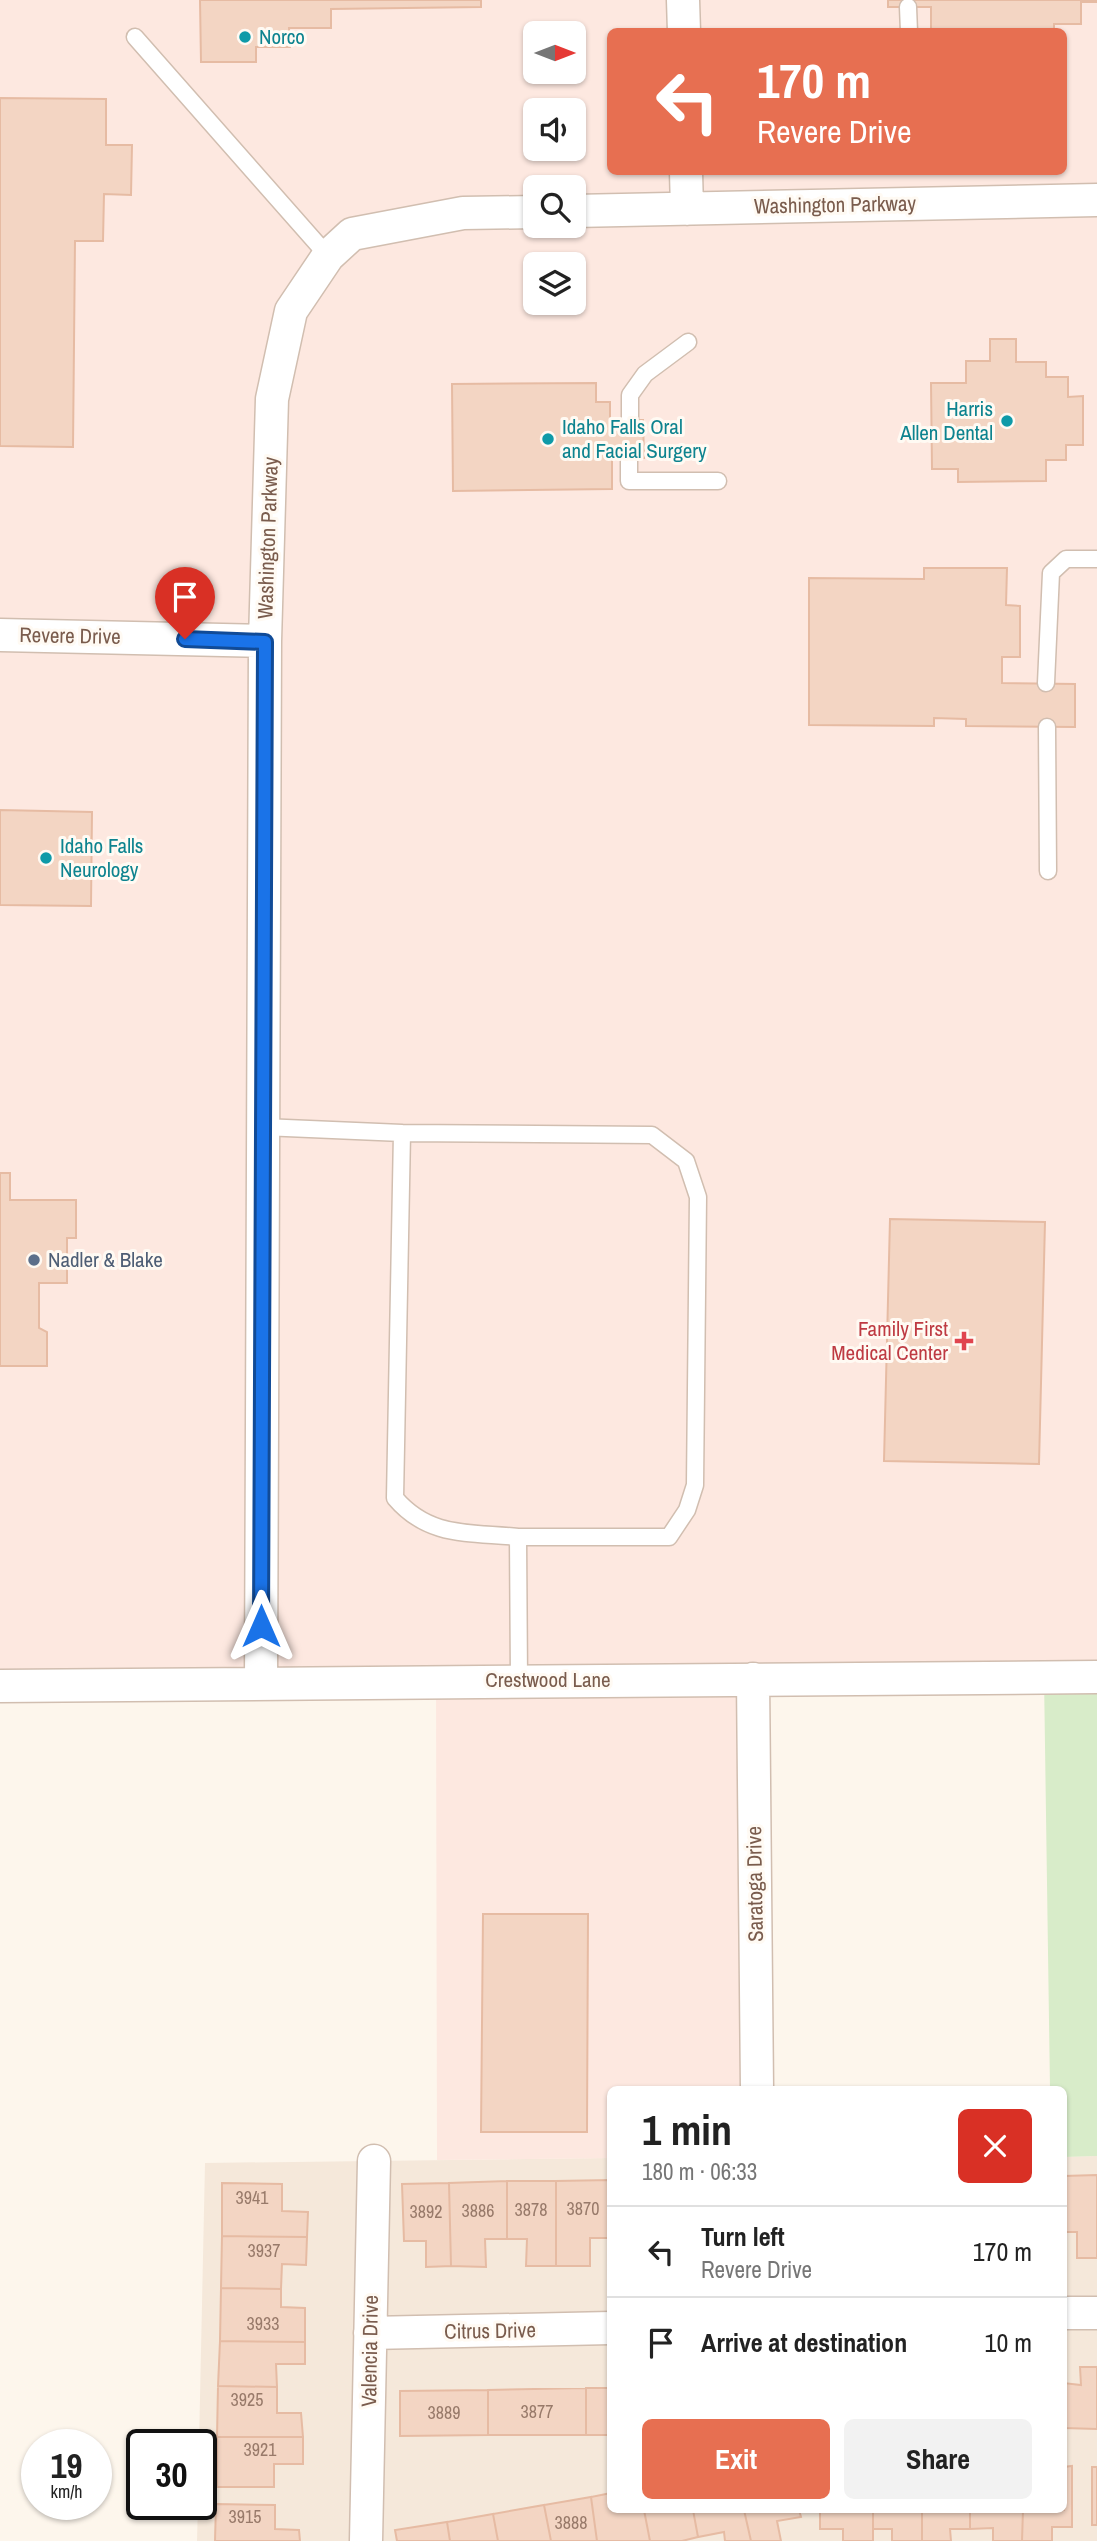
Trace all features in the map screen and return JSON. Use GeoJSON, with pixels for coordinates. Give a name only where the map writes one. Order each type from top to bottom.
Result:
{"type":"FeatureCollection","features":[{"type":"Feature","properties":{"kind":"street"},"geometry":{"type":"LineString","coordinates":[[683,0],[684,28]]}},
{"type":"Feature","properties":{"kind":"street"},"geometry":{"type":"LineString","coordinates":[[686,175],[687,209]]}},
{"type":"Feature","properties":{"kind":"street","name":"Washington Parkway"},"geometry":{"type":"LineString","coordinates":[[586,211],[1097,200]]}},
{"type":"Feature","properties":{"kind":"street","name":"Washington Parkway"},"geometry":{"type":"LineString","coordinates":[[261,1682],[265,642],[272,399],[291,311],[328,256],[352,234],[463,214],[523,212]]}},
{"type":"Feature","properties":{"kind":"street","name":"Revere Drive"},"geometry":{"type":"LineString","coordinates":[[0,635],[265,642]]}},
{"type":"Feature","properties":{"kind":"street","name":"Crestwood Lane"},"geometry":{"type":"LineString","coordinates":[[0,1686],[1097,1677]]}},
{"type":"Feature","properties":{"kind":"street","name":"Saratoga Drive"},"geometry":{"type":"LineString","coordinates":[[753,1679],[757,2086]]}},
{"type":"Feature","properties":{"kind":"street","name":"Valencia Drive"},"geometry":{"type":"LineString","coordinates":[[366,2541],[374,2161]]}},
{"type":"Feature","properties":{"kind":"street"},"geometry":{"type":"LineString","coordinates":[[1067,2314],[1097,2313]]}},
{"type":"Feature","properties":{"kind":"street","name":"Citrus Drive"},"geometry":{"type":"LineString","coordinates":[[370,2333],[607,2328]]}},
{"type":"Feature","properties":{"kind":"lane"},"geometry":{"type":"LineString","coordinates":[[908,7],[909,28]]}},
{"type":"Feature","properties":{"kind":"lane"},"geometry":{"type":"LineString","coordinates":[[135,37],[328,256]]}},
{"type":"Feature","properties":{"kind":"lane"},"geometry":{"type":"LineString","coordinates":[[630,420],[630,395],[645,374],[688,342]]}},
{"type":"Feature","properties":{"kind":"lane"},"geometry":{"type":"LineString","coordinates":[[629,459],[629,481],[719,481]]}},
{"type":"Feature","properties":{"kind":"lane"},"geometry":{"type":"LineString","coordinates":[[1046,684],[1051,573],[1066,559],[1097,559]]}},
{"type":"Feature","properties":{"kind":"lane"},"geometry":{"type":"LineString","coordinates":[[1047,727],[1048,871]]}},
{"type":"Feature","properties":{"kind":"lane"},"geometry":{"type":"LineString","coordinates":[[263,1127],[402,1133],[652,1135],[686,1161],[698,1197],[695,1485],[687,1510],[669,1537],[518,1537],[440,1529],[411,1517],[395,1498],[402,1133]]}},
{"type":"Feature","properties":{"kind":"lane"},"geometry":{"type":"LineString","coordinates":[[518,1537],[519,1681]]}},
{"type":"Feature","properties":{"kind":"shaded area"},"geometry":{"type":"Polygon","coordinates":[[[0,0],[1097,0],[1097,1677],[753,1679],[757,2086],[607,2086],[607,2158],[437,2160],[436,1681],[0,1687],[0,0]]]}},
{"type":"Feature","properties":{"kind":"shaded area"},"geometry":{"type":"Polygon","coordinates":[[[1097,2156],[1097,2541],[197,2541],[198,2520],[217,2520],[217,2429],[199,2429],[205,2163],[607,2158],[607,2513],[1067,2513],[1067,2157],[1097,2156]]]}},
{"type":"Feature","properties":{"kind":"green space"},"geometry":{"type":"Polygon","coordinates":[[[1044,1677],[1097,1677],[1097,2156],[1067,2157],[1067,2086],[1050,2086],[1044,1677]]]}},
{"type":"Feature","properties":{"kind":"building","name":"Norco"},"geometry":{"type":"Polygon","coordinates":[[[200,0],[481,0],[481,7],[331,9],[331,28],[289,28],[290,47],[256,47],[256,62],[201,62],[200,0]]]}},
{"type":"Feature","properties":{"kind":"building"},"geometry":{"type":"Polygon","coordinates":[[[888,0],[1097,0],[1081,2],[1081,24],[1054,24],[1054,28],[931,28],[931,7],[888,7],[888,0]]]}},
{"type":"Feature","properties":{"kind":"building"},"geometry":{"type":"Polygon","coordinates":[[[0,98],[106,99],[106,145],[132,145],[131,195],[104,194],[103,241],[75,241],[73,447],[0,446],[0,98]]]}},
{"type":"Feature","properties":{"kind":"building","name":"Harris Allen Dental"},"geometry":{"type":"Polygon","coordinates":[[[990,339],[1016,339],[1016,362],[1046,362],[1046,377],[1068,377],[1068,397],[1083,396],[1083,445],[1066,445],[1066,460],[1046,460],[1046,481],[958,482],[958,469],[932,469],[931,383],[966,383],[966,361],[990,361],[990,339]]]}},
{"type":"Feature","properties":{"kind":"building","name":"Idaho Falls Oral and Facial Surgery"},"geometry":{"type":"Polygon","coordinates":[[[596,383],[596,402],[610,402],[610,420],[643,420],[644,458],[612,459],[612,489],[453,491],[452,384],[596,383]]]}},
{"type":"Feature","properties":{"kind":"building"},"geometry":{"type":"Polygon","coordinates":[[[924,568],[1007,568],[1006,605],[1020,606],[1020,657],[1002,657],[1002,683],[1075,684],[1075,727],[966,726],[966,719],[934,718],[934,726],[809,725],[809,578],[924,579],[924,568]]]}},
{"type":"Feature","properties":{"kind":"building","name":"Idaho Falls Neurology"},"geometry":{"type":"Polygon","coordinates":[[[0,810],[92,812],[91,906],[0,905],[0,810]]]}},
{"type":"Feature","properties":{"kind":"building","name":"Nadler & Blake"},"geometry":{"type":"Polygon","coordinates":[[[0,1173],[10,1173],[10,1200],[76,1200],[76,1238],[67,1238],[67,1283],[39,1283],[39,1328],[47,1332],[47,1366],[0,1366],[0,1173]]]}},
{"type":"Feature","properties":{"kind":"building","name":"Family First Medical Center"},"geometry":{"type":"Polygon","coordinates":[[[890,1219],[1045,1222],[1039,1464],[884,1461],[890,1219]]]}},
{"type":"Feature","properties":{"kind":"building"},"geometry":{"type":"Polygon","coordinates":[[[483,1914],[588,1914],[587,2132],[481,2132],[483,1914]]]}},
{"type":"Feature","properties":{"kind":"building"},"geometry":{"type":"Polygon","coordinates":[[[1097,2175],[1097,2258],[1077,2258],[1077,2232],[1067,2232],[1067,2176],[1097,2175]]]}},
{"type":"Feature","properties":{"kind":"building"},"geometry":{"type":"Polygon","coordinates":[[[607,2180],[607,2238],[590,2238],[590,2266],[556,2266],[556,2181],[607,2180]]]}},
{"type":"Feature","properties":{"kind":"building"},"geometry":{"type":"Polygon","coordinates":[[[507,2181],[507,2239],[485,2239],[486,2267],[451,2266],[449,2183],[507,2181]]]}},
{"type":"Feature","properties":{"kind":"building"},"geometry":{"type":"Polygon","coordinates":[[[507,2181],[556,2181],[556,2266],[526,2266],[527,2239],[507,2239],[507,2181]]]}},
{"type":"Feature","properties":{"kind":"building"},"geometry":{"type":"Polygon","coordinates":[[[222,2183],[282,2184],[282,2211],[308,2212],[307,2237],[222,2236],[222,2183]]]}},
{"type":"Feature","properties":{"kind":"building"},"geometry":{"type":"Polygon","coordinates":[[[449,2183],[451,2266],[426,2267],[426,2241],[404,2241],[402,2184],[449,2183]]]}},
{"type":"Feature","properties":{"kind":"building"},"geometry":{"type":"Polygon","coordinates":[[[222,2236],[307,2237],[306,2265],[282,2264],[281,2289],[221,2288],[222,2236]]]}},
{"type":"Feature","properties":{"kind":"building"},"geometry":{"type":"Polygon","coordinates":[[[221,2288],[281,2289],[281,2307],[305,2308],[305,2342],[220,2341],[221,2288]]]}},
{"type":"Feature","properties":{"kind":"building"},"geometry":{"type":"Polygon","coordinates":[[[220,2341],[305,2342],[305,2364],[276,2364],[277,2387],[218,2386],[220,2341]]]}},
{"type":"Feature","properties":{"kind":"building"},"geometry":{"type":"Polygon","coordinates":[[[1080,2367],[1097,2367],[1097,2429],[1067,2428],[1067,2383],[1081,2385],[1080,2367]]]}},
{"type":"Feature","properties":{"kind":"building"},"geometry":{"type":"Polygon","coordinates":[[[218,2386],[277,2387],[277,2413],[301,2413],[303,2437],[217,2437],[218,2386]]]}},
{"type":"Feature","properties":{"kind":"building"},"geometry":{"type":"Polygon","coordinates":[[[586,2388],[607,2388],[607,2435],[586,2435],[586,2388]]]}},
{"type":"Feature","properties":{"kind":"building"},"geometry":{"type":"Polygon","coordinates":[[[586,2388],[586,2435],[488,2435],[488,2390],[586,2388]]]}},
{"type":"Feature","properties":{"kind":"building"},"geometry":{"type":"Polygon","coordinates":[[[488,2390],[488,2435],[400,2436],[400,2391],[488,2390]]]}},
{"type":"Feature","properties":{"kind":"building"},"geometry":{"type":"Polygon","coordinates":[[[217,2437],[303,2437],[303,2464],[274,2464],[274,2487],[217,2487],[217,2437]]]}},
{"type":"Feature","properties":{"kind":"building"},"geometry":{"type":"Polygon","coordinates":[[[1072,2466],[1072,2527],[1052,2527],[1052,2541],[1022,2541],[1023,2513],[1067,2513],[1067,2467],[1072,2466]]]}},
{"type":"Feature","properties":{"kind":"building"},"geometry":{"type":"Polygon","coordinates":[[[1092,2467],[1097,2467],[1097,2525],[1092,2525],[1092,2467]]]}},
{"type":"Feature","properties":{"kind":"building"},"geometry":{"type":"Polygon","coordinates":[[[607,2494],[607,2513],[645,2513],[650,2541],[597,2541],[591,2497],[607,2494]]]}},
{"type":"Feature","properties":{"kind":"building"},"geometry":{"type":"Polygon","coordinates":[[[591,2497],[597,2541],[551,2541],[544,2505],[591,2497]]]}},
{"type":"Feature","properties":{"kind":"building"},"geometry":{"type":"Polygon","coordinates":[[[217,2504],[275,2505],[275,2529],[299,2530],[300,2541],[215,2541],[217,2504]]]}},
{"type":"Feature","properties":{"kind":"building"},"geometry":{"type":"Polygon","coordinates":[[[544,2505],[551,2541],[498,2541],[493,2514],[544,2505]]]}},
{"type":"Feature","properties":{"kind":"building"},"geometry":{"type":"Polygon","coordinates":[[[645,2513],[694,2513],[698,2537],[682,2541],[650,2541],[645,2513]]]}},
{"type":"Feature","properties":{"kind":"building"},"geometry":{"type":"Polygon","coordinates":[[[694,2513],[745,2513],[751,2541],[725,2541],[724,2532],[698,2537],[694,2513]]]}},
{"type":"Feature","properties":{"kind":"building"},"geometry":{"type":"Polygon","coordinates":[[[745,2513],[800,2513],[801,2517],[777,2521],[781,2541],[751,2541],[745,2513]]]}},
{"type":"Feature","properties":{"kind":"building"},"geometry":{"type":"Polygon","coordinates":[[[820,2513],[873,2513],[873,2541],[843,2541],[843,2529],[820,2529],[820,2513]]]}},
{"type":"Feature","properties":{"kind":"building"},"geometry":{"type":"Polygon","coordinates":[[[873,2513],[922,2513],[922,2541],[892,2541],[892,2529],[873,2529],[873,2513]]]}},
{"type":"Feature","properties":{"kind":"building"},"geometry":{"type":"Polygon","coordinates":[[[922,2513],[970,2513],[970,2529],[950,2529],[951,2541],[922,2541],[922,2513]]]}},
{"type":"Feature","properties":{"kind":"building"},"geometry":{"type":"Polygon","coordinates":[[[970,2513],[1023,2513],[1022,2541],[993,2541],[993,2528],[970,2529],[970,2513]]]}},
{"type":"Feature","properties":{"kind":"building"},"geometry":{"type":"Polygon","coordinates":[[[493,2514],[498,2541],[450,2541],[447,2522],[493,2514]]]}},
{"type":"Feature","properties":{"kind":"building"},"geometry":{"type":"Polygon","coordinates":[[[447,2522],[450,2541],[397,2541],[395,2530],[447,2522]]]}},
{"type":"Feature","properties":{"kind":"place","name":"Norco"},"geometry":{"type":"Point","coordinates":[245,37]}},
{"type":"Feature","properties":{"kind":"place","name":"Harris Allen Dental"},"geometry":{"type":"Point","coordinates":[1007,421]}},
{"type":"Feature","properties":{"kind":"place","name":"Idaho Falls Oral and Facial Surgery"},"geometry":{"type":"Point","coordinates":[548,439]}},
{"type":"Feature","properties":{"kind":"place","name":"Idaho Falls Neurology"},"geometry":{"type":"Point","coordinates":[46,858]}},
{"type":"Feature","properties":{"kind":"place","name":"Nadler & Blake"},"geometry":{"type":"Point","coordinates":[34,1260]}},
{"type":"Feature","properties":{"kind":"place","name":"Family First Medical Center"},"geometry":{"type":"Point","coordinates":[964,1341]}},
{"type":"Feature","properties":{"kind":"route"},"geometry":{"type":"LineString","coordinates":[[185,639],[265,642],[261,1626]]}}]}
